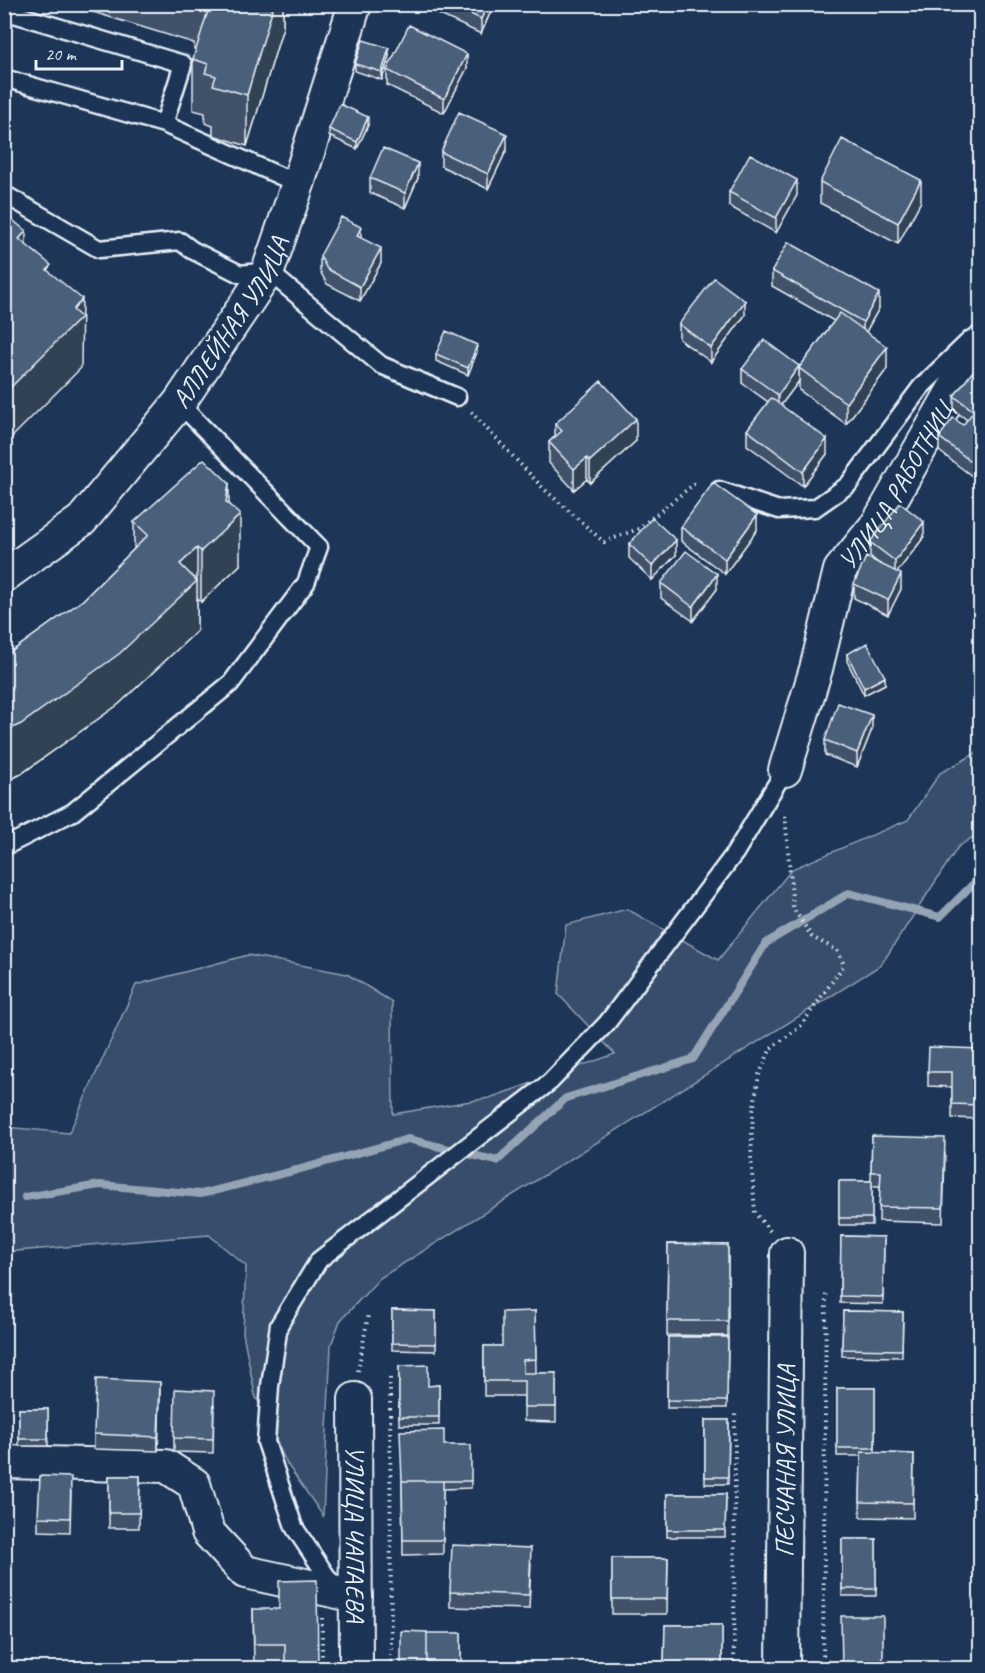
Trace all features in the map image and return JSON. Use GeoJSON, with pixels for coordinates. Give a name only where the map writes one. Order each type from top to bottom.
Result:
{"type":"FeatureCollection","features":[{"type":"Feature","properties":{"kind":"street","name":"АЛЛЕЙНАЯ УЛИЦА"},"geometry":{"type":"LineString","coordinates":[[6,573],[82,520],[179,403],[268,271],[355,4]]}},
{"type":"Feature","properties":{"kind":"street","name":"УЛИЦА РАБОТНИЦ"},"geometry":{"type":"LineString","coordinates":[[784,770],[816,669],[840,570],[878,523],[981,344]]}},
{"type":"Feature","properties":{"kind":"street","name":"ПЕСЧАНАЯ УЛИЦА"},"geometry":{"type":"LineString","coordinates":[[783,1668],[787,1253]]}},
{"type":"Feature","properties":{"kind":"street","name":"УЛИЦА ЧАПАЕВА"},"geometry":{"type":"LineString","coordinates":[[355,1399],[339,1593],[356,1668]]}},
{"type":"Feature","properties":{"kind":"street"},"geometry":{"type":"LineString","coordinates":[[4,1462],[166,1466],[194,1484],[208,1532],[245,1572],[339,1593]]}},
{"type":"Feature","properties":{"kind":"lane"},"geometry":{"type":"LineString","coordinates":[[4,12],[183,64],[164,124]]}},
{"type":"Feature","properties":{"kind":"lane"},"geometry":{"type":"LineString","coordinates":[[4,78],[164,124],[298,184]]}},
{"type":"Feature","properties":{"kind":"lane"},"geometry":{"type":"LineString","coordinates":[[4,194],[99,249],[180,241],[192,250],[240,273],[268,271],[381,365],[457,397]]}},
{"type":"Feature","properties":{"kind":"lane"},"geometry":{"type":"LineString","coordinates":[[719,490],[779,510],[815,508],[848,485],[921,387],[981,331]]}},
{"type":"Feature","properties":{"kind":"lane"},"geometry":{"type":"LineString","coordinates":[[4,847],[73,813],[231,683],[306,583],[319,547],[179,403]]}},
{"type":"Feature","properties":{"kind":"lane"},"geometry":{"type":"LineString","coordinates":[[339,1593],[294,1527],[266,1442],[270,1386],[279,1325],[319,1260],[550,1082],[608,1023],[735,853],[784,770]]}},
{"type":"Feature","properties":{"kind":"path"},"geometry":{"type":"LineString","coordinates":[[457,397],[543,488],[604,542],[638,529],[694,484],[719,490]]}},
{"type":"Feature","properties":{"kind":"path"},"geometry":{"type":"LineString","coordinates":[[784,770],[787,855],[793,908],[812,937],[837,950],[844,965],[800,1027],[771,1048],[759,1075],[753,1112],[751,1157],[755,1213],[787,1253]]}},
{"type":"Feature","properties":{"kind":"path"},"geometry":{"type":"LineString","coordinates":[[823,1668],[826,1290]]}},
{"type":"Feature","properties":{"kind":"path"},"geometry":{"type":"LineString","coordinates":[[355,1399],[359,1361],[368,1316]]}},
{"type":"Feature","properties":{"kind":"path"},"geometry":{"type":"LineString","coordinates":[[390,1378],[391,1668]]}},
{"type":"Feature","properties":{"kind":"path"},"geometry":{"type":"LineString","coordinates":[[734,1668],[735,1412]]}},
{"type":"Feature","properties":{"kind":"path"},"geometry":{"type":"LineString","coordinates":[[322,1668],[339,1593]]}},
{"type":"Feature","properties":{"kind":"shaded area"},"geometry":{"type":"Polygon","coordinates":[[[980,751],[980,832],[958,847],[881,965],[380,1278],[340,1321],[331,1345],[323,1516],[287,1464],[255,1395],[243,1333],[246,1266],[209,1235],[5,1252],[5,1127],[69,1133],[136,985],[248,955],[347,974],[392,1002],[393,1114],[489,1098],[615,1054],[558,994],[566,925],[627,909],[718,960],[792,869],[908,820],[940,773],[980,751]]]}},
{"type":"Feature","properties":{"kind":"building"},"geometry":{"type":"Polygon","coordinates":[[[210,4],[274,4],[247,95],[213,85],[216,76],[205,73],[208,64],[193,59],[210,4]]]}},
{"type":"Feature","properties":{"kind":"building"},"geometry":{"type":"Polygon","coordinates":[[[449,4],[488,4],[481,19],[449,4]]]}},
{"type":"Feature","properties":{"kind":"building"},"geometry":{"type":"Polygon","coordinates":[[[409,25],[467,54],[444,99],[387,70],[409,25]]]}},
{"type":"Feature","properties":{"kind":"building"},"geometry":{"type":"Polygon","coordinates":[[[363,40],[389,48],[382,72],[355,64],[363,40]]]}},
{"type":"Feature","properties":{"kind":"building"},"geometry":{"type":"Polygon","coordinates":[[[340,104],[368,117],[357,142],[329,129],[340,104]]]}},
{"type":"Feature","properties":{"kind":"building"},"geometry":{"type":"Polygon","coordinates":[[[459,112],[507,134],[488,174],[441,152],[459,112]]]}},
{"type":"Feature","properties":{"kind":"building"},"geometry":{"type":"Polygon","coordinates":[[[842,139],[921,180],[898,223],[820,182],[842,139]]]}},
{"type":"Feature","properties":{"kind":"building"},"geometry":{"type":"Polygon","coordinates":[[[383,148],[418,163],[405,193],[370,178],[383,148]]]}},
{"type":"Feature","properties":{"kind":"building"},"geometry":{"type":"Polygon","coordinates":[[[750,154],[797,180],[776,218],[729,192],[750,154]]]}},
{"type":"Feature","properties":{"kind":"building"},"geometry":{"type":"Polygon","coordinates":[[[4,213],[26,231],[19,239],[51,265],[47,270],[82,299],[73,310],[81,317],[4,394],[4,213]]]}},
{"type":"Feature","properties":{"kind":"building"},"geometry":{"type":"Polygon","coordinates":[[[341,217],[361,227],[357,236],[381,248],[360,287],[327,269],[320,256],[341,217]]]}},
{"type":"Feature","properties":{"kind":"building"},"geometry":{"type":"Polygon","coordinates":[[[788,242],[879,293],[863,322],[772,271],[788,242]]]}},
{"type":"Feature","properties":{"kind":"building"},"geometry":{"type":"Polygon","coordinates":[[[714,278],[745,301],[711,348],[679,324],[714,278]]]}},
{"type":"Feature","properties":{"kind":"building"},"geometry":{"type":"Polygon","coordinates":[[[840,313],[887,347],[846,403],[799,368],[840,313]]]}},
{"type":"Feature","properties":{"kind":"building"},"geometry":{"type":"Polygon","coordinates":[[[446,331],[477,345],[468,368],[436,354],[446,331]]]}},
{"type":"Feature","properties":{"kind":"building"},"geometry":{"type":"Polygon","coordinates":[[[764,340],[799,366],[778,395],[742,369],[764,340]]]}},
{"type":"Feature","properties":{"kind":"building"},"geometry":{"type":"Polygon","coordinates":[[[981,361],[981,469],[939,437],[953,418],[963,425],[974,411],[954,396],[981,361]]]}},
{"type":"Feature","properties":{"kind":"building"},"geometry":{"type":"Polygon","coordinates":[[[601,381],[636,419],[590,461],[587,458],[574,469],[549,442],[562,431],[555,424],[601,381]]]}},
{"type":"Feature","properties":{"kind":"building"},"geometry":{"type":"Polygon","coordinates":[[[771,398],[827,439],[803,472],[747,430],[771,398]]]}},
{"type":"Feature","properties":{"kind":"building"},"geometry":{"type":"Polygon","coordinates":[[[204,459],[229,483],[226,502],[240,515],[201,551],[197,548],[180,564],[197,581],[119,654],[21,724],[4,732],[4,657],[83,600],[148,535],[134,522],[204,459]]]}},
{"type":"Feature","properties":{"kind":"building"},"geometry":{"type":"Polygon","coordinates":[[[713,483],[757,515],[725,559],[681,527],[713,483]]]}},
{"type":"Feature","properties":{"kind":"building"},"geometry":{"type":"Polygon","coordinates":[[[900,503],[924,522],[895,561],[870,542],[900,503]]]}},
{"type":"Feature","properties":{"kind":"building"},"geometry":{"type":"Polygon","coordinates":[[[652,518],[676,540],[652,566],[629,544],[652,518]]]}},
{"type":"Feature","properties":{"kind":"building"},"geometry":{"type":"Polygon","coordinates":[[[686,551],[717,574],[693,607],[661,583],[686,551]]]}},
{"type":"Feature","properties":{"kind":"building"},"geometry":{"type":"Polygon","coordinates":[[[866,557],[901,574],[888,600],[854,584],[866,557]]]}},
{"type":"Feature","properties":{"kind":"building"},"geometry":{"type":"Polygon","coordinates":[[[867,643],[885,677],[864,688],[847,654],[867,643]]]}},
{"type":"Feature","properties":{"kind":"building"},"geometry":{"type":"Polygon","coordinates":[[[838,703],[872,715],[857,753],[825,740],[838,703]]]}},
{"type":"Feature","properties":{"kind":"building"},"geometry":{"type":"Polygon","coordinates":[[[929,1047],[981,1049],[981,1105],[952,1104],[952,1072],[928,1072],[929,1047]]]}},
{"type":"Feature","properties":{"kind":"building"},"geometry":{"type":"Polygon","coordinates":[[[872,1136],[945,1138],[943,1208],[879,1207],[881,1172],[871,1172],[872,1136]]]}},
{"type":"Feature","properties":{"kind":"building"},"geometry":{"type":"Polygon","coordinates":[[[839,1181],[872,1181],[872,1218],[839,1218],[839,1181]]]}},
{"type":"Feature","properties":{"kind":"building"},"geometry":{"type":"Polygon","coordinates":[[[841,1236],[884,1237],[883,1297],[840,1296],[841,1236]]]}},
{"type":"Feature","properties":{"kind":"building"},"geometry":{"type":"Polygon","coordinates":[[[668,1244],[728,1245],[728,1321],[667,1321],[668,1244]]]}},
{"type":"Feature","properties":{"kind":"building"},"geometry":{"type":"Polygon","coordinates":[[[392,1310],[436,1311],[436,1344],[392,1343],[392,1310]]]}},
{"type":"Feature","properties":{"kind":"building"},"geometry":{"type":"Polygon","coordinates":[[[535,1311],[536,1359],[523,1360],[523,1373],[556,1373],[556,1407],[524,1407],[524,1381],[484,1381],[484,1346],[502,1346],[502,1312],[535,1311]]]}},
{"type":"Feature","properties":{"kind":"building"},"geometry":{"type":"Polygon","coordinates":[[[843,1311],[903,1312],[902,1350],[842,1349],[843,1311]]]}},
{"type":"Feature","properties":{"kind":"building"},"geometry":{"type":"Polygon","coordinates":[[[668,1337],[728,1337],[727,1401],[667,1400],[668,1337]]]}},
{"type":"Feature","properties":{"kind":"building"},"geometry":{"type":"Polygon","coordinates":[[[428,1365],[428,1386],[439,1385],[439,1417],[399,1417],[399,1366],[428,1365]]]}},
{"type":"Feature","properties":{"kind":"building"},"geometry":{"type":"Polygon","coordinates":[[[96,1379],[160,1382],[158,1437],[94,1434],[96,1379]]]}},
{"type":"Feature","properties":{"kind":"building"},"geometry":{"type":"Polygon","coordinates":[[[837,1388],[875,1388],[875,1448],[837,1448],[837,1388]]]}},
{"type":"Feature","properties":{"kind":"building"},"geometry":{"type":"Polygon","coordinates":[[[175,1389],[214,1391],[213,1439],[174,1438],[175,1389]]]}},
{"type":"Feature","properties":{"kind":"building"},"geometry":{"type":"Polygon","coordinates":[[[19,1409],[48,1409],[48,1439],[19,1439],[19,1409]]]}},
{"type":"Feature","properties":{"kind":"building"},"geometry":{"type":"Polygon","coordinates":[[[705,1420],[729,1420],[728,1477],[705,1477],[705,1420]]]}},
{"type":"Feature","properties":{"kind":"building"},"geometry":{"type":"Polygon","coordinates":[[[444,1430],[444,1445],[471,1445],[471,1481],[402,1481],[400,1431],[444,1430]]]}},
{"type":"Feature","properties":{"kind":"building"},"geometry":{"type":"Polygon","coordinates":[[[861,1452],[914,1454],[913,1503],[860,1502],[861,1452]]]}},
{"type":"Feature","properties":{"kind":"building"},"geometry":{"type":"Polygon","coordinates":[[[40,1476],[71,1477],[70,1518],[38,1517],[40,1476]]]}},
{"type":"Feature","properties":{"kind":"building"},"geometry":{"type":"Polygon","coordinates":[[[109,1476],[140,1476],[139,1513],[109,1513],[109,1476]]]}},
{"type":"Feature","properties":{"kind":"building"},"geometry":{"type":"Polygon","coordinates":[[[402,1481],[443,1481],[443,1540],[403,1540],[402,1481]]]}},
{"type":"Feature","properties":{"kind":"building"},"geometry":{"type":"Polygon","coordinates":[[[667,1494],[726,1494],[725,1530],[667,1530],[667,1494]]]}},
{"type":"Feature","properties":{"kind":"building"},"geometry":{"type":"Polygon","coordinates":[[[842,1539],[876,1539],[876,1589],[842,1589],[842,1539]]]}},
{"type":"Feature","properties":{"kind":"building"},"geometry":{"type":"Polygon","coordinates":[[[452,1545],[531,1548],[529,1595],[450,1592],[452,1545]]]}},
{"type":"Feature","properties":{"kind":"building"},"geometry":{"type":"Polygon","coordinates":[[[612,1558],[668,1558],[667,1599],[612,1599],[612,1558]]]}},
{"type":"Feature","properties":{"kind":"building"},"geometry":{"type":"Polygon","coordinates":[[[317,1580],[318,1668],[285,1668],[285,1644],[254,1644],[253,1609],[279,1609],[279,1581],[317,1580]]]}},
{"type":"Feature","properties":{"kind":"building"},"geometry":{"type":"Polygon","coordinates":[[[841,1616],[883,1616],[883,1668],[842,1668],[841,1616]]]}},
{"type":"Feature","properties":{"kind":"building"},"geometry":{"type":"Polygon","coordinates":[[[665,1625],[722,1625],[722,1665],[664,1665],[665,1625]]]}},
{"type":"Feature","properties":{"kind":"building"},"geometry":{"type":"Polygon","coordinates":[[[401,1631],[427,1632],[427,1668],[401,1668],[401,1631]]]}},
{"type":"Feature","properties":{"kind":"building"},"geometry":{"type":"Polygon","coordinates":[[[427,1633],[461,1633],[461,1667],[427,1667],[427,1633]]]}},
{"type":"Feature","properties":{"kind":"waterway"},"geometry":{"type":"LineString","coordinates":[[25,1197],[100,1185],[201,1194],[408,1139],[497,1161],[566,1098],[693,1059],[766,943],[849,893],[940,917],[980,877]]}}]}
